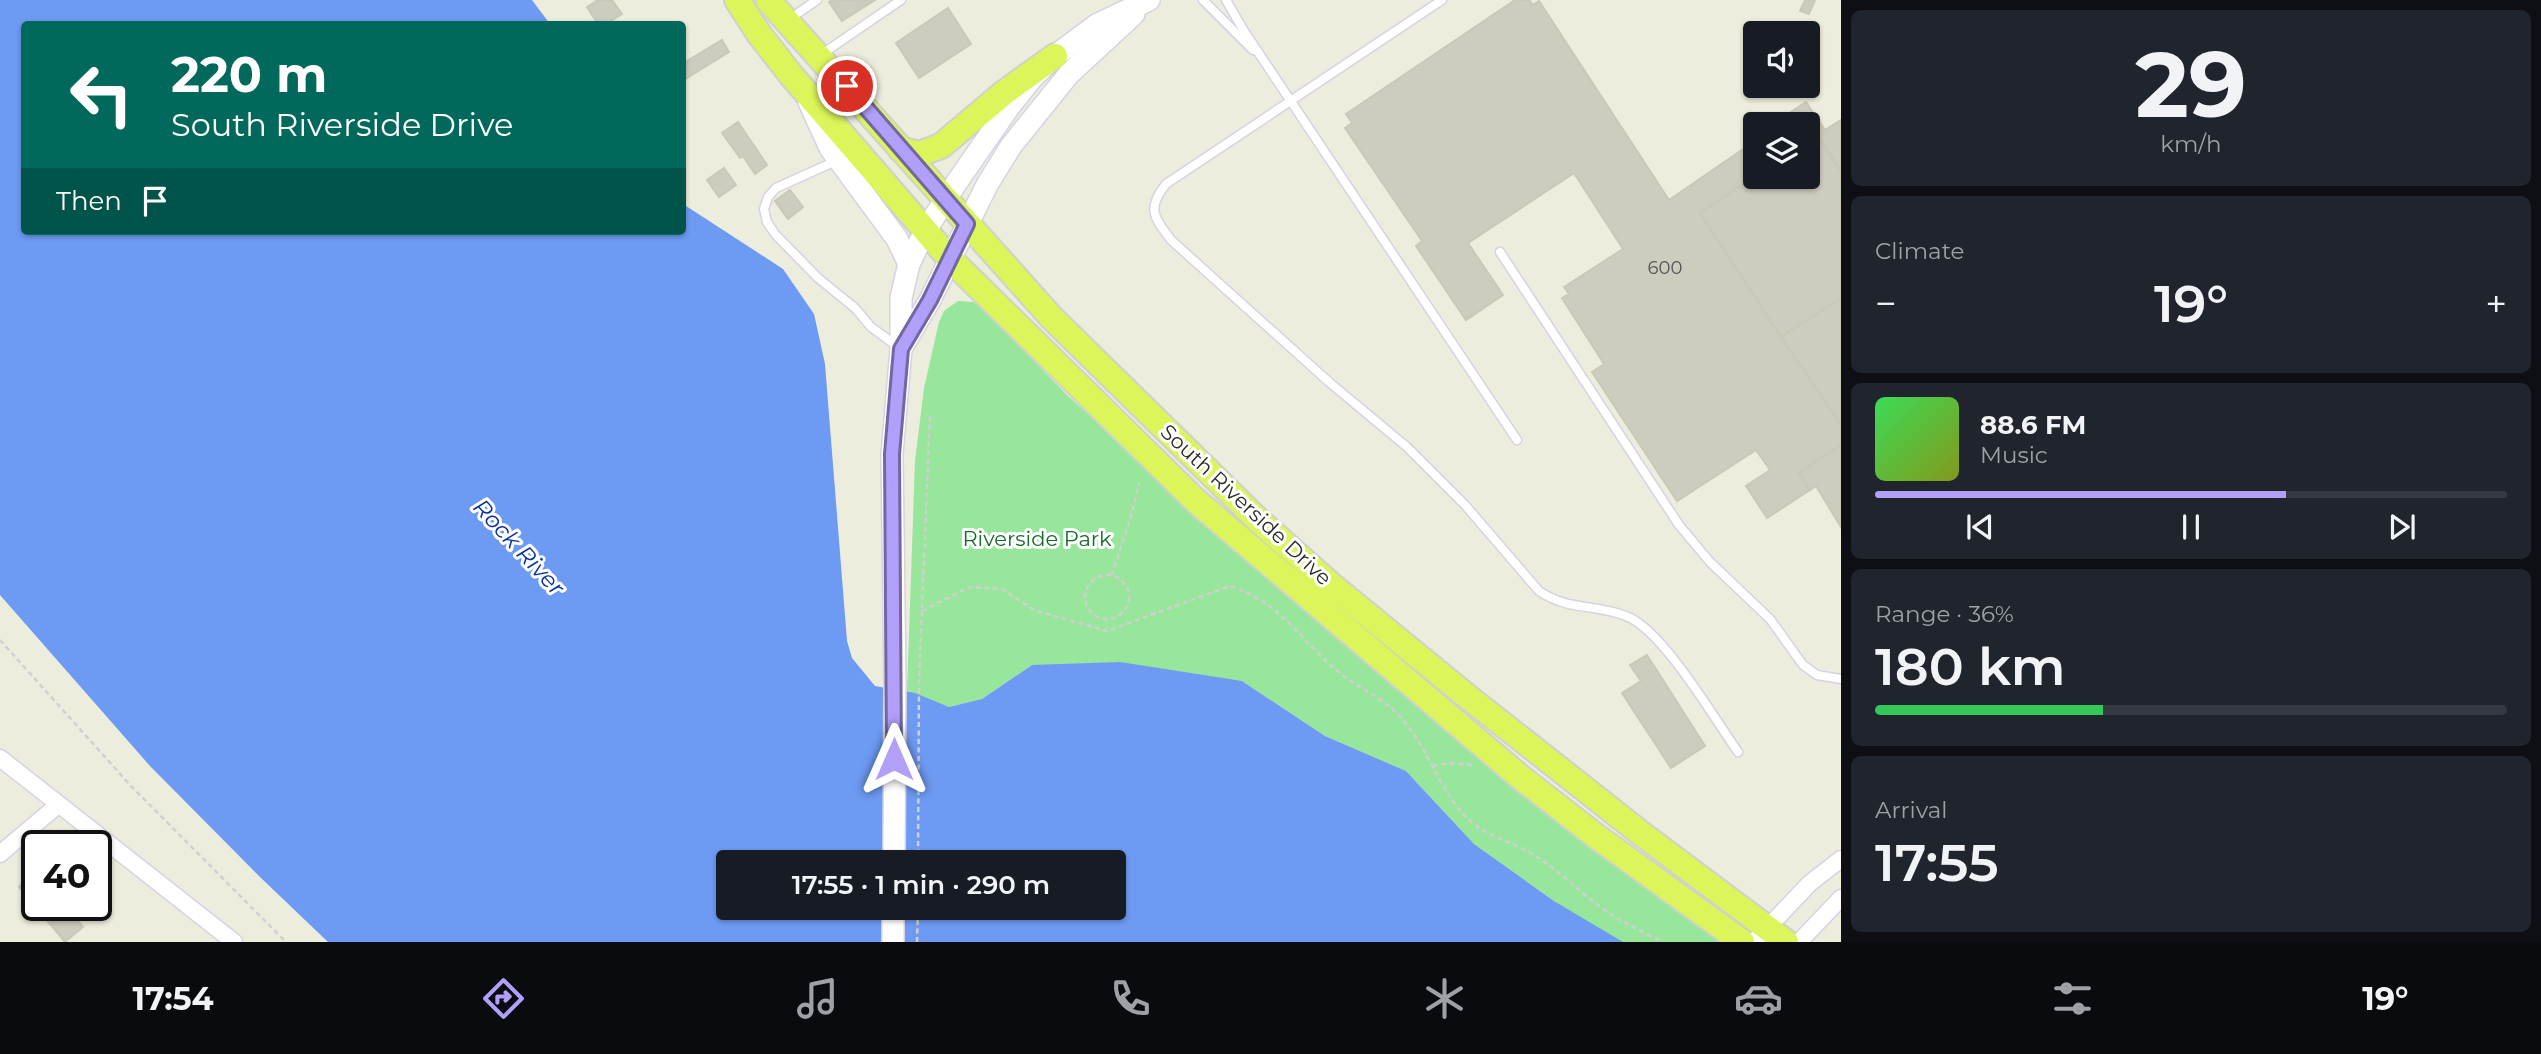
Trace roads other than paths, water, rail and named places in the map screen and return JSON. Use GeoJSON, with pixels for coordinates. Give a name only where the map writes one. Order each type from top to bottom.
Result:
{"type":"FeatureCollection","features":[{"type":"Feature","properties":{"kind":"main road","name":"South Riverside Drive"},"geometry":{"type":"LineString","coordinates":[[737,0],[759,34],[803,91],[950,259],[1147,456],[1273,569],[1519,776],[1596,836],[1742,942]]}},
{"type":"Feature","properties":{"kind":"main road","name":"South Riverside Drive"},"geometry":{"type":"LineString","coordinates":[[768,0],[1051,317],[1180,444],[1330,584],[1770,937]]}},
{"type":"Feature","properties":{"kind":"main road"},"geometry":{"type":"LineString","coordinates":[[900,149],[919,154],[941,146],[1005,92],[1055,56]]}},
{"type":"Feature","properties":{"kind":"street"},"geometry":{"type":"LineString","coordinates":[[894,850],[892,454],[901,349],[901,298],[909,264],[925,231],[945,200],[1033,77],[1055,56],[1098,24],[1149,0]]}},
{"type":"Feature","properties":{"kind":"street"},"geometry":{"type":"LineString","coordinates":[[901,349],[930,300],[1002,160],[1069,74],[1149,0]]}},
{"type":"Feature","properties":{"kind":"street"},"geometry":{"type":"LineString","coordinates":[[803,91],[838,160],[897,239],[909,264]]}},
{"type":"Feature","properties":{"kind":"street"},"geometry":{"type":"LineString","coordinates":[[0,758],[233,942]]}},
{"type":"Feature","properties":{"kind":"street"},"geometry":{"type":"LineString","coordinates":[[0,854],[58,805]]}},
{"type":"Feature","properties":{"kind":"street"},"geometry":{"type":"LineString","coordinates":[[1770,937],[1810,883],[1841,859]]}},
{"type":"Feature","properties":{"kind":"street"},"geometry":{"type":"LineString","coordinates":[[1800,942],[1841,898]]}},
{"type":"Feature","properties":{"kind":"street"},"geometry":{"type":"LineString","coordinates":[[893,920],[893,942]]}},
{"type":"Feature","properties":{"kind":"lane"},"geometry":{"type":"LineString","coordinates":[[787,20],[817,0]]}},
{"type":"Feature","properties":{"kind":"lane"},"geometry":{"type":"LineString","coordinates":[[819,56],[901,0]]}},
{"type":"Feature","properties":{"kind":"lane"},"geometry":{"type":"LineString","coordinates":[[1203,0],[1265,61]]}},
{"type":"Feature","properties":{"kind":"lane"},"geometry":{"type":"LineString","coordinates":[[1226,0],[1517,440]]}},
{"type":"Feature","properties":{"kind":"lane"},"geometry":{"type":"LineString","coordinates":[[1442,0],[1166,184],[1155,201],[1153,210],[1171,240],[1415,455],[1465,505],[1539,591],[1558,602],[1628,616],[1649,630],[1667,650],[1738,752]]}},
{"type":"Feature","properties":{"kind":"lane"},"geometry":{"type":"LineString","coordinates":[[838,160],[776,188],[768,197],[764,209],[767,222],[775,234],[818,278],[855,308],[871,327],[901,349]]}},
{"type":"Feature","properties":{"kind":"lane"},"geometry":{"type":"LineString","coordinates":[[1500,252],[1679,525],[1700,551],[1770,619],[1803,665],[1816,675],[1841,679]]}},
{"type":"Feature","properties":{"kind":"water","name":"Rock River"},"geometry":{"type":"Polygon","coordinates":[[[0,0],[532,0],[548,21],[21,21],[21,235],[686,235],[686,206],[783,269],[814,314],[825,364],[847,641],[852,658],[875,686],[915,693],[949,707],[982,699],[1032,665],[1120,662],[1242,681],[1325,736],[1406,771],[1474,844],[1554,901],[1623,942],[328,942],[150,766],[0,595],[0,0]]]}},
{"type":"Feature","properties":{"kind":"park label","name":"Riverside Park"},"geometry":{"type":"Point","coordinates":[1037,539]}}]}
